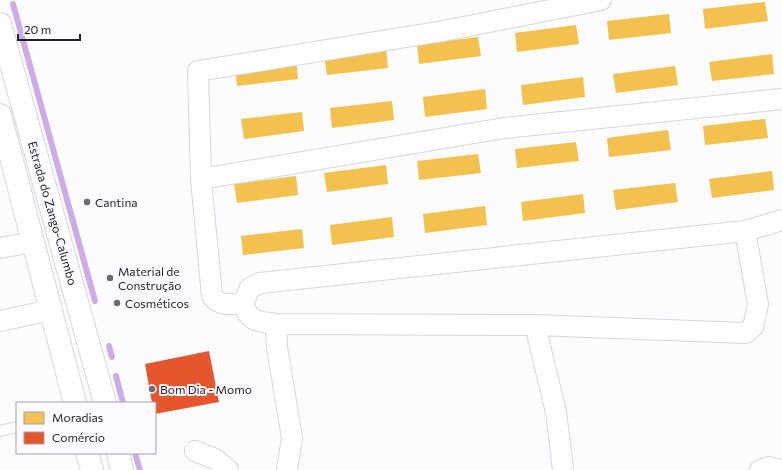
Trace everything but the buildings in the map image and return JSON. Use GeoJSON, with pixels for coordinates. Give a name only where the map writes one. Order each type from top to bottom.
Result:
{"type":"FeatureCollection","features":[{"type":"Feature","properties":{"kind":"main road","name":"Estrada do Zango-Calumbo"},"geometry":{"type":"LineString","coordinates":[[0,24],[105,402]]}},
{"type":"Feature","properties":{"kind":"main road"},"geometry":{"type":"LineString","coordinates":[[0,116],[6,168],[33,242],[75,402]]}},
{"type":"Feature","properties":{"kind":"main road"},"geometry":{"type":"LineString","coordinates":[[87,454],[92,470]]}},
{"type":"Feature","properties":{"kind":"main road"},"geometry":{"type":"LineString","coordinates":[[118,454],[122,470]]}},
{"type":"Feature","properties":{"kind":"street"},"geometry":{"type":"LineString","coordinates":[[243,303],[224,304],[217,302],[212,296],[201,179],[198,71],[442,31],[601,0]]}},
{"type":"Feature","properties":{"kind":"street"},"geometry":{"type":"LineString","coordinates":[[201,179],[504,128],[782,100]]}},
{"type":"Feature","properties":{"kind":"street"},"geometry":{"type":"LineString","coordinates":[[745,231],[758,304],[753,327],[746,333],[535,325],[276,324],[254,321],[246,314],[243,303],[250,288],[260,283],[745,231],[782,220]]}},
{"type":"Feature","properties":{"kind":"street"},"geometry":{"type":"LineString","coordinates":[[0,248],[33,242]]}},
{"type":"Feature","properties":{"kind":"street"},"geometry":{"type":"LineString","coordinates":[[0,321],[51,310]]}},
{"type":"Feature","properties":{"kind":"street"},"geometry":{"type":"LineString","coordinates":[[276,324],[277,346],[292,438],[287,470]]}},
{"type":"Feature","properties":{"kind":"street"},"geometry":{"type":"LineString","coordinates":[[535,325],[556,412],[563,470]]}},
{"type":"Feature","properties":{"kind":"street"},"geometry":{"type":"LineString","coordinates":[[196,451],[215,459],[228,470]]}},
{"type":"Feature","properties":{"kind":"street"},"geometry":{"type":"LineString","coordinates":[[760,470],[769,467],[781,470]]}},
{"type":"Feature","properties":{"kind":"lane"},"geometry":{"type":"LineString","coordinates":[[0,431],[16,427]]}},
{"type":"Feature","properties":{"kind":"waterway"},"geometry":{"type":"LineString","coordinates":[[13,4],[95,301]]}},
{"type":"Feature","properties":{"kind":"waterway"},"geometry":{"type":"LineString","coordinates":[[109,346],[112,357]]}},
{"type":"Feature","properties":{"kind":"waterway"},"geometry":{"type":"LineString","coordinates":[[116,376],[123,402]]}},
{"type":"Feature","properties":{"kind":"waterway"},"geometry":{"type":"LineString","coordinates":[[135,454],[140,470]]}},
{"type":"Feature","properties":{"kind":"place","name":"Cantina"},"geometry":{"type":"Point","coordinates":[87,202]}},
{"type":"Feature","properties":{"kind":"place","name":"Material de Construção"},"geometry":{"type":"Point","coordinates":[110,278]}},
{"type":"Feature","properties":{"kind":"place","name":"Cosméticos"},"geometry":{"type":"Point","coordinates":[117,303]}},
{"type":"Feature","properties":{"kind":"place","name":"Bom Dia - Momo"},"geometry":{"type":"Point","coordinates":[152,389]}}]}
